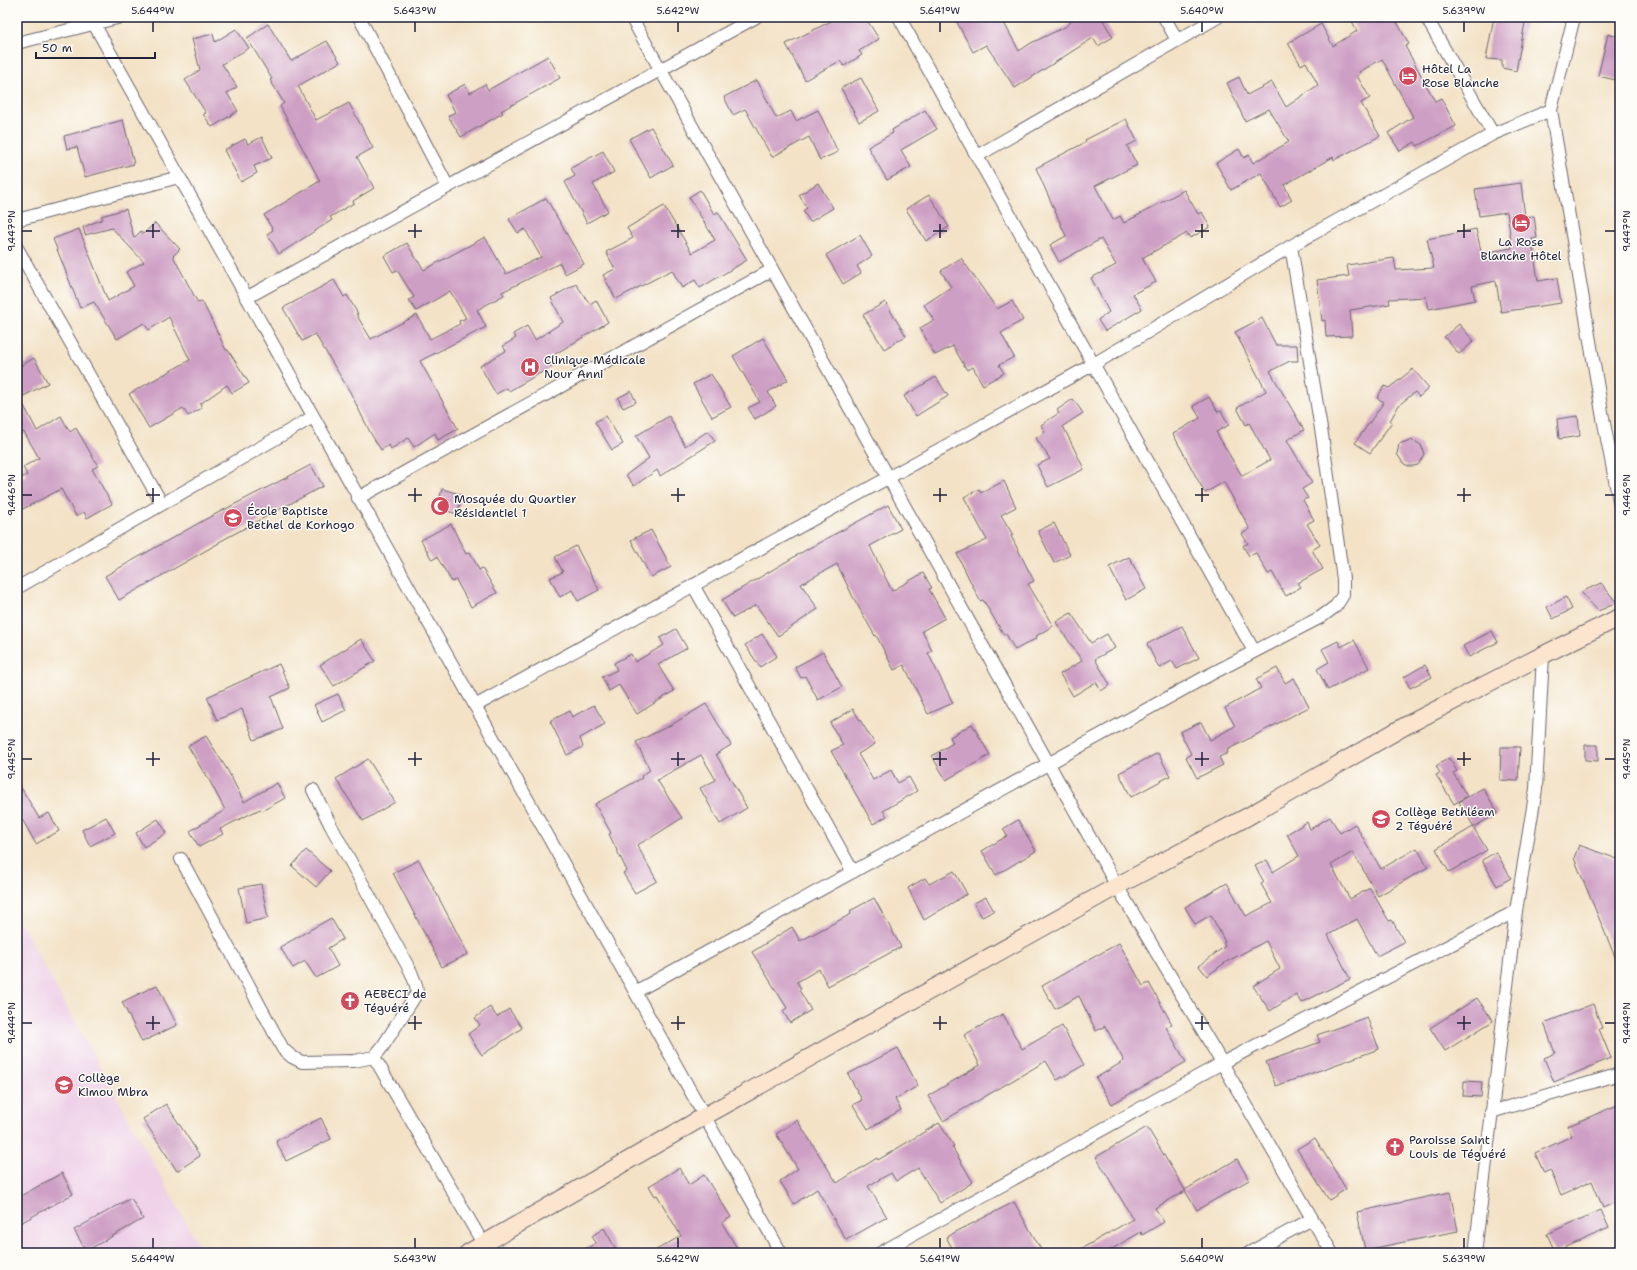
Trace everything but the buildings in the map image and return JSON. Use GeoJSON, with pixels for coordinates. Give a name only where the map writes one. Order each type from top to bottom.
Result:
{"type":"FeatureCollection","features":[{"type":"Feature","properties":{"kind":"street"},"geometry":{"type":"LineString","coordinates":[[17,43],[121,17]]}},
{"type":"Feature","properties":{"kind":"street"},"geometry":{"type":"LineString","coordinates":[[359,17],[448,187]]}},
{"type":"Feature","properties":{"kind":"street"},"geometry":{"type":"LineString","coordinates":[[631,17],[1117,886],[1332,1253]]}},
{"type":"Feature","properties":{"kind":"street"},"geometry":{"type":"LineString","coordinates":[[246,298],[756,17]]}},
{"type":"Feature","properties":{"kind":"street"},"geometry":{"type":"LineString","coordinates":[[899,17],[1254,651]]}},
{"type":"Feature","properties":{"kind":"street"},"geometry":{"type":"LineString","coordinates":[[1164,17],[1177,40]]}},
{"type":"Feature","properties":{"kind":"street"},"geometry":{"type":"LineString","coordinates":[[977,156],[1218,17]]}},
{"type":"Feature","properties":{"kind":"street"},"geometry":{"type":"LineString","coordinates":[[1426,17],[1493,134]]}},
{"type":"Feature","properties":{"kind":"street"},"geometry":{"type":"LineString","coordinates":[[1574,17],[1551,110],[1603,418],[1620,506]]}},
{"type":"Feature","properties":{"kind":"street"},"geometry":{"type":"LineString","coordinates":[[94,24],[781,1253]]}},
{"type":"Feature","properties":{"kind":"street"},"geometry":{"type":"LineString","coordinates":[[475,706],[1094,364],[1291,246],[1493,134],[1551,110]]}},
{"type":"Feature","properties":{"kind":"street"},"geometry":{"type":"LineString","coordinates":[[17,220],[179,177]]}},
{"type":"Feature","properties":{"kind":"street"},"geometry":{"type":"LineString","coordinates":[[635,992],[1254,651],[1321,617],[1336,606],[1343,595],[1342,579],[1322,435],[1291,246]]}},
{"type":"Feature","properties":{"kind":"street"},"geometry":{"type":"LineString","coordinates":[[17,248],[162,504]]}},
{"type":"Feature","properties":{"kind":"street"},"geometry":{"type":"LineString","coordinates":[[358,498],[772,270]]}},
{"type":"Feature","properties":{"kind":"street"},"geometry":{"type":"LineString","coordinates":[[17,588],[313,417]]}},
{"type":"Feature","properties":{"kind":"street"},"geometry":{"type":"LineString","coordinates":[[693,585],[853,872]]}},
{"type":"Feature","properties":{"kind":"street"},"geometry":{"type":"LineString","coordinates":[[468,1253],[705,1116],[1117,886],[1247,817],[1405,726],[1620,617]]}},
{"type":"Feature","properties":{"kind":"street"},"geometry":{"type":"LineString","coordinates":[[1475,1253],[1516,911],[1536,789],[1543,655]]}},
{"type":"Feature","properties":{"kind":"street"},"geometry":{"type":"LineString","coordinates":[[181,859],[283,1049],[292,1057],[302,1062],[354,1061],[374,1057],[383,1046],[417,993],[416,985],[313,790]]}},
{"type":"Feature","properties":{"kind":"street"},"geometry":{"type":"LineString","coordinates":[[880,1253],[1222,1063],[1516,911]]}},
{"type":"Feature","properties":{"kind":"street"},"geometry":{"type":"LineString","coordinates":[[374,1057],[484,1245]]}},
{"type":"Feature","properties":{"kind":"street"},"geometry":{"type":"LineString","coordinates":[[1491,1112],[1620,1074]]}},
{"type":"Feature","properties":{"kind":"street"},"geometry":{"type":"LineString","coordinates":[[1249,1253],[1312,1219]]}},
{"type":"Feature","properties":{"kind":"shaded area","name":"Collège Kimou Mbra"},"geometry":{"type":"Polygon","coordinates":[[[17,917],[203,1253],[17,1253],[17,917]]]}},
{"type":"Feature","properties":{"kind":"place","name":"Hôtel La Rose Blanche"},"geometry":{"type":"Point","coordinates":[1408,76]}},
{"type":"Feature","properties":{"kind":"place","name":"La Rose Blanche Hôtel"},"geometry":{"type":"Point","coordinates":[1521,223]}},
{"type":"Feature","properties":{"kind":"place","name":"Clinique Médicale Nour Anni"},"geometry":{"type":"Point","coordinates":[530,367]}},
{"type":"Feature","properties":{"kind":"place","name":"Mosquée du Quartier Résidentiel 1"},"geometry":{"type":"Point","coordinates":[440,506]}},
{"type":"Feature","properties":{"kind":"place","name":"École Baptiste Bethel de Korhogo"},"geometry":{"type":"Point","coordinates":[233,518]}},
{"type":"Feature","properties":{"kind":"place","name":"Collège Bethléem 2 Téguéré"},"geometry":{"type":"Point","coordinates":[1381,819]}},
{"type":"Feature","properties":{"kind":"place","name":"AEBECI de Téguéré"},"geometry":{"type":"Point","coordinates":[350,1001]}},
{"type":"Feature","properties":{"kind":"place","name":"Collège Kimou Mbra"},"geometry":{"type":"Point","coordinates":[64,1085]}},
{"type":"Feature","properties":{"kind":"place","name":"Paroisse Saint Louis de Téguéré"},"geometry":{"type":"Point","coordinates":[1395,1147]}}]}
